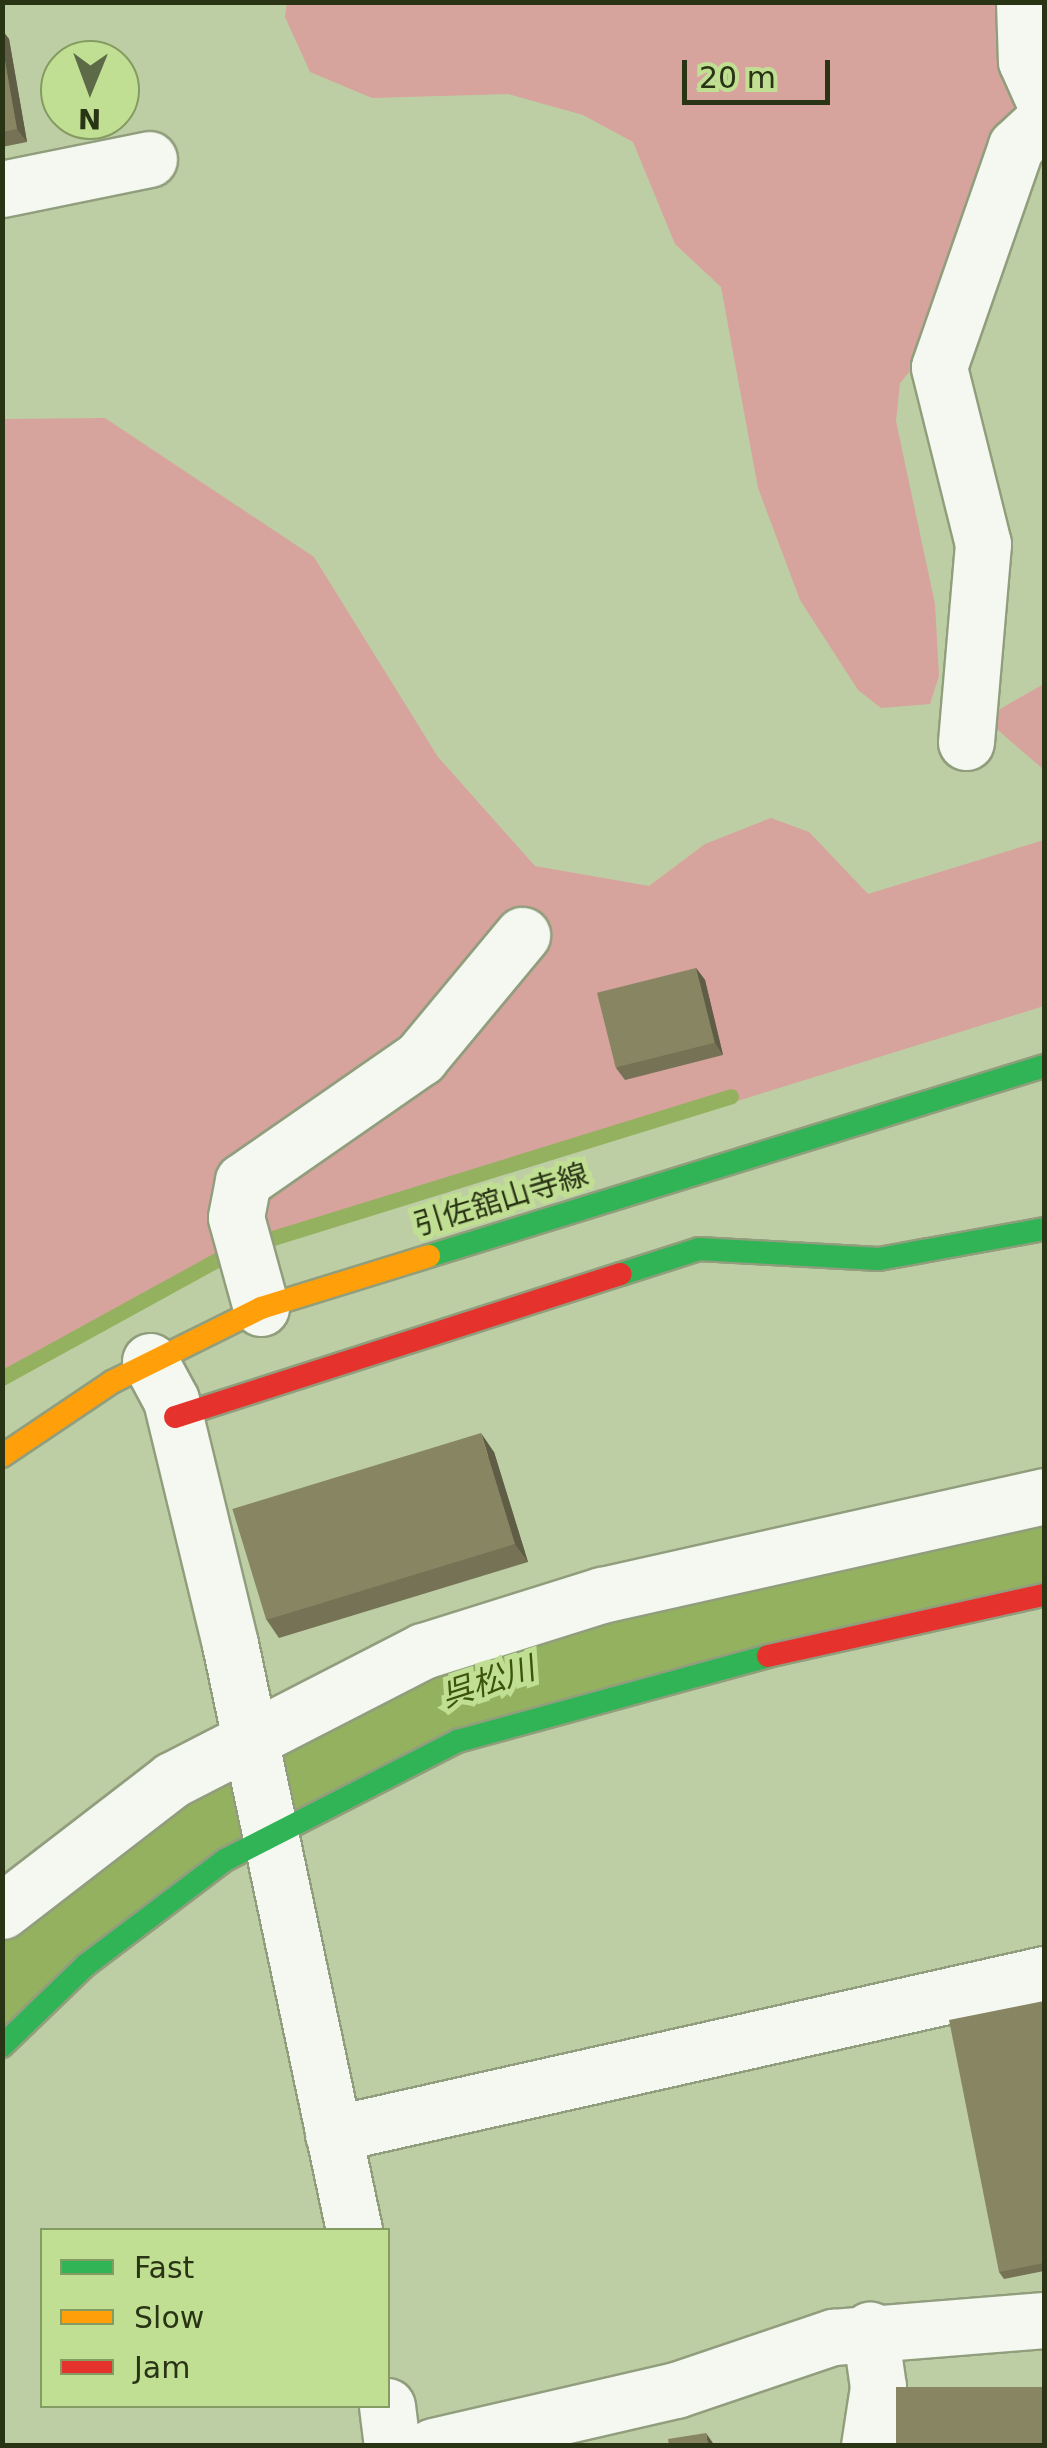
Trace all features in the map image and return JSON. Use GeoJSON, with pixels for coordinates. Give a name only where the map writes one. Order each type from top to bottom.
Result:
{"type":"FeatureCollection","features":[{"type":"Feature","properties":{"kind":"street"},"geometry":{"type":"LineString","coordinates":[[1024,2],[1026,61],[1044,101]]}},
{"type":"Feature","properties":{"kind":"street"},"geometry":{"type":"LineString","coordinates":[[966,742],[983,544],[939,367],[1016,146],[1044,120]]}},
{"type":"Feature","properties":{"kind":"street"},"geometry":{"type":"LineString","coordinates":[[2,189],[149,160]]}},
{"type":"Feature","properties":{"kind":"street"},"geometry":{"type":"LineString","coordinates":[[261,1308],[236,1216],[242,1181],[410,1067],[522,934]]}},
{"type":"Feature","properties":{"kind":"street","name":"引佐舘山寺線"},"geometry":{"type":"LineString","coordinates":[[2,1456],[150,1361],[261,1308],[1044,1066]]}},
{"type":"Feature","properties":{"kind":"street"},"geometry":{"type":"LineString","coordinates":[[175,1417],[699,1248],[879,1259],[1044,1229]]}},
{"type":"Feature","properties":{"kind":"street"},"geometry":{"type":"LineString","coordinates":[[150,1361],[175,1417],[251,1741],[354,2228]]}},
{"type":"Feature","properties":{"kind":"street"},"geometry":{"type":"LineString","coordinates":[[2,1911],[95,1834],[251,1741],[512,1620],[1044,1496]]}},
{"type":"Feature","properties":{"kind":"street"},"geometry":{"type":"LineString","coordinates":[[2,2046],[154,1911],[269,1826],[378,1776],[541,1712],[1044,1595]]}},
{"type":"Feature","properties":{"kind":"street"},"geometry":{"type":"LineString","coordinates":[[334,2134],[1044,1974]]}},
{"type":"Feature","properties":{"kind":"street"},"geometry":{"type":"LineString","coordinates":[[433,2446],[676,2390],[870,2330],[1044,2320]]}},
{"type":"Feature","properties":{"kind":"street"},"geometry":{"type":"LineString","coordinates":[[868,2446],[878,2387],[870,2330]]}},
{"type":"Feature","properties":{"kind":"street"},"geometry":{"type":"LineString","coordinates":[[387,2408],[392,2446]]}},
{"type":"Feature","properties":{"kind":"shaded area"},"geometry":{"type":"Polygon","coordinates":[[[287,2],[1015,3],[1017,101],[1003,170],[922,357],[900,383],[896,421],[935,604],[939,676],[930,704],[881,708],[858,690],[800,600],[758,488],[721,287],[675,244],[633,142],[583,115],[508,94],[372,98],[310,72],[285,17],[287,2]]]}},
{"type":"Feature","properties":{"kind":"shaded area"},"geometry":{"type":"Polygon","coordinates":[[[105,418],[314,557],[438,757],[535,866],[649,886],[705,844],[771,818],[809,832],[868,894],[1044,840],[1044,1006],[246,1253],[156,1292],[3,1382],[3,419],[105,418]]]}},
{"type":"Feature","properties":{"kind":"shaded area"},"geometry":{"type":"Polygon","coordinates":[[[1044,684],[1044,770],[984,718],[1044,684]]]}},
{"type":"Feature","properties":{"kind":"building"},"geometry":{"type":"Polygon","coordinates":[[[2,44],[17,129],[2,132],[2,44]]]}},
{"type":"Feature","properties":{"kind":"building"},"geometry":{"type":"Polygon","coordinates":[[[696,968],[715,1043],[616,1067],[597,993],[696,968]]]}},
{"type":"Feature","properties":{"kind":"building"},"geometry":{"type":"Polygon","coordinates":[[[481,1433],[515,1544],[266,1620],[232,1509],[481,1433]]]}},
{"type":"Feature","properties":{"kind":"building"},"geometry":{"type":"Polygon","coordinates":[[[1044,2001],[1044,2263],[999,2272],[949,2020],[1044,2001]]]}},
{"type":"Feature","properties":{"kind":"building"},"geometry":{"type":"Polygon","coordinates":[[[896,2387],[1044,2387],[1044,2446],[896,2446],[896,2387]]]}},
{"type":"Feature","properties":{"kind":"building"},"geometry":{"type":"Polygon","coordinates":[[[706,2433],[708,2446],[669,2446],[668,2439],[706,2433]]]}},
{"type":"Feature","properties":{"kind":"waterway"},"geometry":{"type":"LineString","coordinates":[[260,1242],[731,1096]]}},
{"type":"Feature","properties":{"kind":"waterway"},"geometry":{"type":"LineString","coordinates":[[2,1378],[224,1256]]}},
{"type":"Feature","properties":{"kind":"waterway","name":"呉松川"},"geometry":{"type":"LineString","coordinates":[[2,1979],[199,1820],[440,1696],[614,1642],[1044,1546]]}},
{"type":"Feature","properties":{"kind":"traffic: fast"},"geometry":{"type":"LineString","coordinates":[[429,1256],[1044,1066]]}},
{"type":"Feature","properties":{"kind":"traffic: fast"},"geometry":{"type":"LineString","coordinates":[[621,1274],[699,1249],[879,1259],[1044,1229]]}},
{"type":"Feature","properties":{"kind":"traffic: fast"},"geometry":{"type":"LineString","coordinates":[[2,2046],[86,1965],[225,1860],[458,1741],[768,1656]]}},
{"type":"Feature","properties":{"kind":"traffic: slow"},"geometry":{"type":"LineString","coordinates":[[2,1456],[112,1382],[261,1308],[429,1256]]}},
{"type":"Feature","properties":{"kind":"traffic: jam"},"geometry":{"type":"LineString","coordinates":[[175,1417],[621,1274]]}},
{"type":"Feature","properties":{"kind":"traffic: jam"},"geometry":{"type":"LineString","coordinates":[[768,1656],[1044,1595]]}}]}
